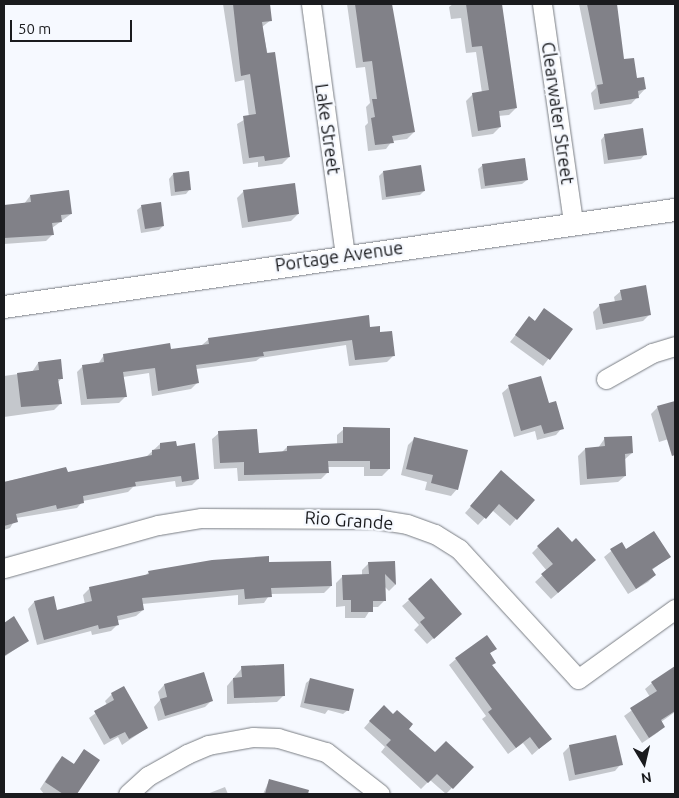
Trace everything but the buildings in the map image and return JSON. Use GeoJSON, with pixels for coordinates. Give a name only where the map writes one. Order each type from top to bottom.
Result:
{"type":"FeatureCollection","features":[{"type":"Feature","properties":{"kind":"street","name":"Lake Street"},"geometry":{"type":"LineString","coordinates":[[311,4],[345,255]]}},
{"type":"Feature","properties":{"kind":"street","name":"Clearwater Street"},"geometry":{"type":"LineString","coordinates":[[542,4],[573,223]]}},
{"type":"Feature","properties":{"kind":"street","name":"Portage Avenue"},"geometry":{"type":"LineString","coordinates":[[4,307],[345,255],[675,210]]}},
{"type":"Feature","properties":{"kind":"street"},"geometry":{"type":"LineString","coordinates":[[606,379],[652,353],[675,346]]}},
{"type":"Feature","properties":{"kind":"street","name":"Rio Grande"},"geometry":{"type":"LineString","coordinates":[[4,568],[158,525],[201,518],[376,519],[407,524],[435,534],[459,549],[578,679],[675,609]]}},
{"type":"Feature","properties":{"kind":"street"},"geometry":{"type":"LineString","coordinates":[[128,794],[148,776],[187,754],[208,745],[253,737],[278,738],[326,752],[380,794]]}}]}
